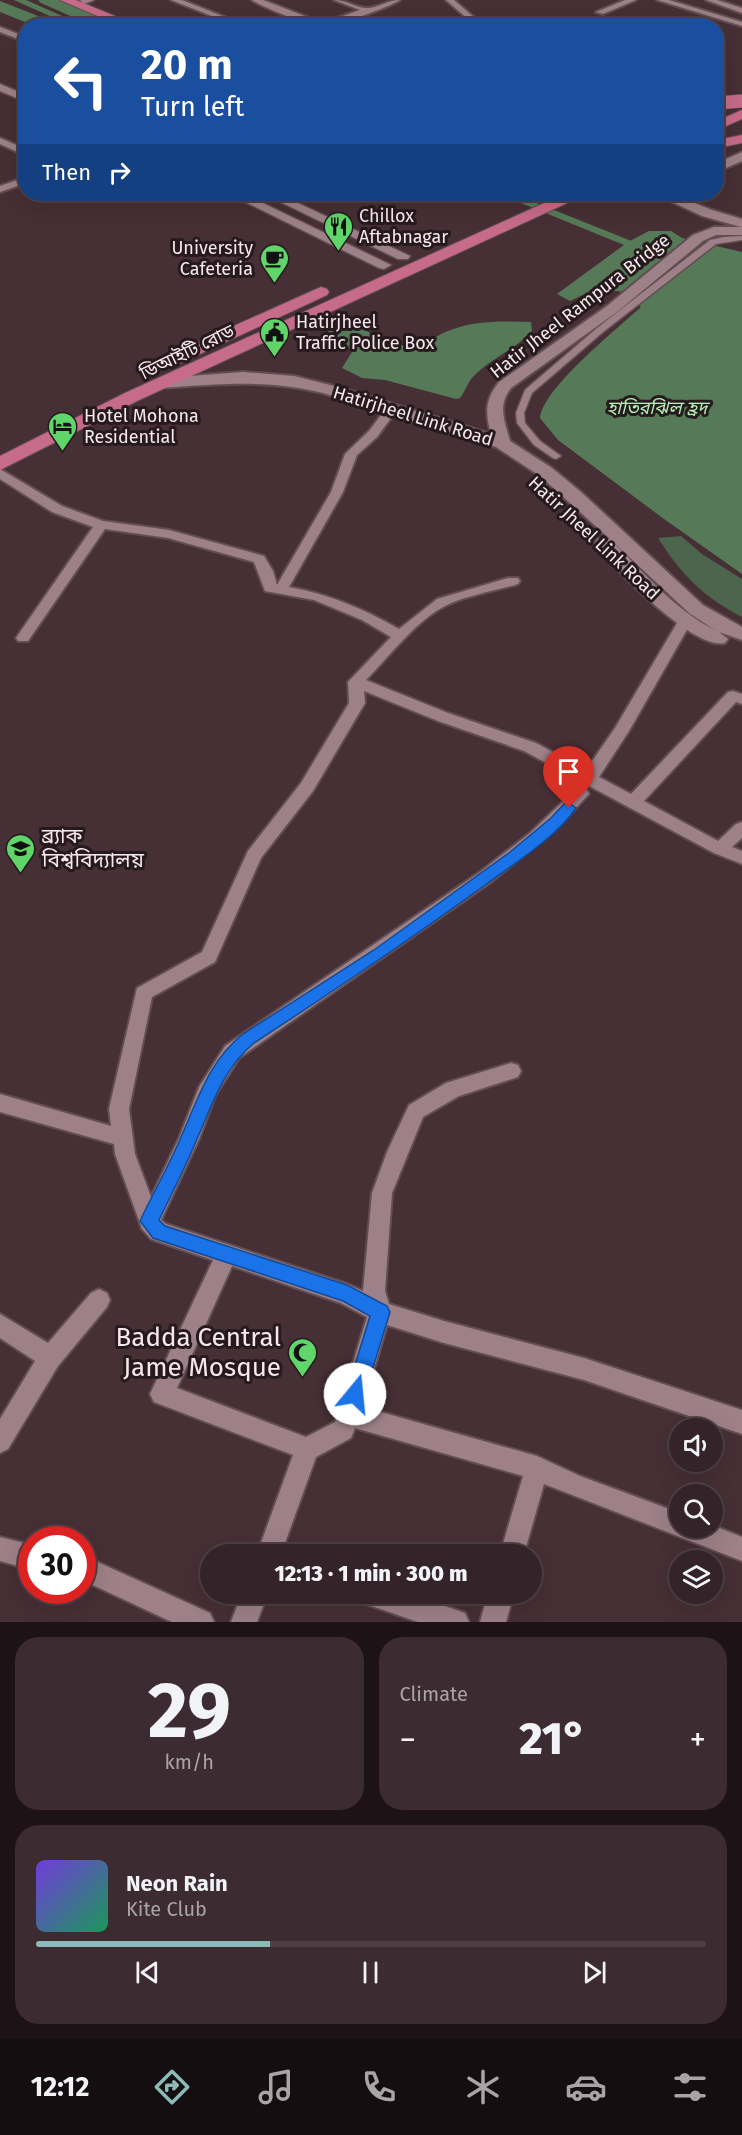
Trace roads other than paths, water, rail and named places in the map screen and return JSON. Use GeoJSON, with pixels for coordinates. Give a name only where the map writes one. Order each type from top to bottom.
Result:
{"type":"FeatureCollection","features":[{"type":"Feature","properties":{"kind":"main road"},"geometry":{"type":"LineString","coordinates":[[66,0],[112,18]]}},
{"type":"Feature","properties":{"kind":"main road"},"geometry":{"type":"LineString","coordinates":[[84,0],[127,18]]}},
{"type":"Feature","properties":{"kind":"main road"},"geometry":{"type":"LineString","coordinates":[[724,102],[742,100]]}},
{"type":"Feature","properties":{"kind":"main road"},"geometry":{"type":"LineString","coordinates":[[724,107],[742,100]]}},
{"type":"Feature","properties":{"kind":"main road"},"geometry":{"type":"LineString","coordinates":[[724,123],[742,114]]}},
{"type":"Feature","properties":{"kind":"main road"},"geometry":{"type":"LineString","coordinates":[[724,143],[742,139]]}},
{"type":"Feature","properties":{"kind":"main road"},"geometry":{"type":"LineString","coordinates":[[724,165],[742,156]]}},
{"type":"Feature","properties":{"kind":"main road","name":"ডিআইটি রোড"},"geometry":{"type":"LineString","coordinates":[[50,419],[262,317],[524,201]]}},
{"type":"Feature","properties":{"kind":"main road"},"geometry":{"type":"LineString","coordinates":[[0,464],[75,424],[162,383],[560,201]]}},
{"type":"Feature","properties":{"kind":"main road"},"geometry":{"type":"LineString","coordinates":[[679,201],[741,224]]}},
{"type":"Feature","properties":{"kind":"main road"},"geometry":{"type":"LineString","coordinates":[[692,201],[741,224]]}},
{"type":"Feature","properties":{"kind":"main road","name":"Hatir Jheel Rampura Bridge"},"geometry":{"type":"LineString","coordinates":[[502,443],[493,415],[495,398],[500,389],[612,309],[698,238],[741,224]]}},
{"type":"Feature","properties":{"kind":"main road","name":"Hatirjheel Link Road"},"geometry":{"type":"LineString","coordinates":[[162,383],[227,377],[260,377],[294,381],[502,443],[546,472],[575,496],[696,609],[723,626],[742,634]]}},
{"type":"Feature","properties":{"kind":"main road","name":"Hatir Jheel Link Road"},"geometry":{"type":"LineString","coordinates":[[343,395],[385,417],[472,446],[517,468],[590,529],[654,594],[685,621],[710,636],[742,647]]}},
{"type":"Feature","properties":{"kind":"street"},"geometry":{"type":"LineString","coordinates":[[175,0],[223,18]]}},
{"type":"Feature","properties":{"kind":"street"},"geometry":{"type":"LineString","coordinates":[[256,0],[304,18]]}},
{"type":"Feature","properties":{"kind":"street"},"geometry":{"type":"LineString","coordinates":[[338,0],[369,11]]}},
{"type":"Feature","properties":{"kind":"street"},"geometry":{"type":"LineString","coordinates":[[346,18],[396,0]]}},
{"type":"Feature","properties":{"kind":"street"},"geometry":{"type":"LineString","coordinates":[[450,0],[471,18]]}},
{"type":"Feature","properties":{"kind":"street"},"geometry":{"type":"LineString","coordinates":[[600,12],[632,0]]}},
{"type":"Feature","properties":{"kind":"street"},"geometry":{"type":"LineString","coordinates":[[661,0],[740,21]]}},
{"type":"Feature","properties":{"kind":"street"},"geometry":{"type":"LineString","coordinates":[[710,0],[742,11]]}},
{"type":"Feature","properties":{"kind":"street"},"geometry":{"type":"LineString","coordinates":[[0,29],[18,37]]}},
{"type":"Feature","properties":{"kind":"street"},"geometry":{"type":"LineString","coordinates":[[0,36],[10,34]]}},
{"type":"Feature","properties":{"kind":"street"},"geometry":{"type":"LineString","coordinates":[[0,75],[18,83]]}},
{"type":"Feature","properties":{"kind":"street"},"geometry":{"type":"LineString","coordinates":[[0,87],[18,95]]}},
{"type":"Feature","properties":{"kind":"street"},"geometry":{"type":"LineString","coordinates":[[0,141],[18,149]]}},
{"type":"Feature","properties":{"kind":"street"},"geometry":{"type":"LineString","coordinates":[[0,189],[18,183]]}},
{"type":"Feature","properties":{"kind":"street"},"geometry":{"type":"LineString","coordinates":[[251,201],[384,264]]}},
{"type":"Feature","properties":{"kind":"street"},"geometry":{"type":"LineString","coordinates":[[260,205],[266,201]]}},
{"type":"Feature","properties":{"kind":"street"},"geometry":{"type":"LineString","coordinates":[[287,201],[403,256]]}},
{"type":"Feature","properties":{"kind":"street"},"geometry":{"type":"LineString","coordinates":[[287,217],[307,210]]}},
{"type":"Feature","properties":{"kind":"street"},"geometry":{"type":"LineString","coordinates":[[556,456],[537,443],[521,423],[520,413],[528,392],[609,323],[713,242],[742,238]]}},
{"type":"Feature","properties":{"kind":"street"},"geometry":{"type":"LineString","coordinates":[[357,252],[378,244]]}},
{"type":"Feature","properties":{"kind":"street"},"geometry":{"type":"LineString","coordinates":[[280,591],[337,492],[351,454],[373,434],[385,417]]}},
{"type":"Feature","properties":{"kind":"street"},"geometry":{"type":"LineString","coordinates":[[0,473],[57,509],[101,525],[169,534],[259,559],[266,571],[270,588],[317,596],[367,617],[400,636]]}},
{"type":"Feature","properties":{"kind":"street"},"geometry":{"type":"LineString","coordinates":[[23,638],[101,525]]}},
{"type":"Feature","properties":{"kind":"street"},"geometry":{"type":"LineString","coordinates":[[513,580],[442,602],[423,615],[400,636],[356,682],[357,703],[307,787],[254,855],[209,957],[144,993],[119,1109],[125,1154],[149,1221],[159,1232],[347,1294],[380,1312],[444,1332],[584,1369],[742,1422]]}},
{"type":"Feature","properties":{"kind":"street"},"geometry":{"type":"LineString","coordinates":[[149,1221],[189,1138],[206,1093],[232,1052],[248,1039],[379,954],[515,856],[556,822],[586,785],[621,731],[685,621]]}},
{"type":"Feature","properties":{"kind":"street"},"geometry":{"type":"LineString","coordinates":[[356,682],[443,717],[530,747],[586,785],[634,801],[720,849],[742,858]]}},
{"type":"Feature","properties":{"kind":"street"},"geometry":{"type":"LineString","coordinates":[[634,801],[733,696],[742,699]]}},
{"type":"Feature","properties":{"kind":"street"},"geometry":{"type":"LineString","coordinates":[[720,849],[742,828]]}},
{"type":"Feature","properties":{"kind":"street"},"geometry":{"type":"LineString","coordinates":[[273,1544],[307,1449],[343,1430],[349,1415],[380,1312],[374,1291],[382,1193],[396,1152],[416,1112],[453,1089],[511,1071]]}},
{"type":"Feature","properties":{"kind":"street"},"geometry":{"type":"LineString","coordinates":[[0,1102],[123,1138]]}},
{"type":"Feature","properties":{"kind":"street"},"geometry":{"type":"LineString","coordinates":[[227,1254],[162,1394],[307,1449]]}},
{"type":"Feature","properties":{"kind":"street"},"geometry":{"type":"LineString","coordinates":[[0,1441],[50,1358],[99,1300]]}},
{"type":"Feature","properties":{"kind":"street"},"geometry":{"type":"LineString","coordinates":[[0,1325],[50,1358]]}},
{"type":"Feature","properties":{"kind":"street"},"geometry":{"type":"LineString","coordinates":[[349,1415],[537,1468],[576,1486],[669,1521]]}},
{"type":"Feature","properties":{"kind":"street"},"geometry":{"type":"LineString","coordinates":[[515,1544],[537,1468]]}},
{"type":"Feature","properties":{"kind":"street"},"geometry":{"type":"LineString","coordinates":[[714,1538],[742,1549]]}},
{"type":"Feature","properties":{"kind":"street"},"geometry":{"type":"LineString","coordinates":[[0,1549],[18,1554]]}},
{"type":"Feature","properties":{"kind":"street"},"geometry":{"type":"LineString","coordinates":[[96,1573],[201,1622]]}},
{"type":"Feature","properties":{"kind":"street"},"geometry":{"type":"LineString","coordinates":[[244,1622],[251,1604]]}},
{"type":"Feature","properties":{"kind":"street"},"geometry":{"type":"LineString","coordinates":[[402,1604],[456,1622]]}},
{"type":"Feature","properties":{"kind":"street"},"geometry":{"type":"LineString","coordinates":[[493,1622],[498,1604]]}},
{"type":"Feature","properties":{"kind":"water","name":"হাতিরঝিল হ্রদ"},"geometry":{"type":"Polygon","coordinates":[[[649,231],[671,231],[682,238],[742,252],[742,574],[558,440],[540,418],[544,406],[567,375],[641,307],[625,292],[595,289],[570,301],[557,294],[628,242],[649,231]]]}},
{"type":"Feature","properties":{"kind":"water"},"geometry":{"type":"Polygon","coordinates":[[[347,320],[387,341],[403,346],[422,344],[458,327],[479,323],[531,322],[532,331],[518,344],[479,371],[470,380],[460,398],[456,399],[385,380],[362,378],[342,368],[352,352],[345,342],[323,328],[347,320]]]}},
{"type":"Feature","properties":{"kind":"waterway"},"geometry":{"type":"LineString","coordinates":[[18,0],[62,18]]}},
{"type":"Feature","properties":{"kind":"waterway"},"geometry":{"type":"LineString","coordinates":[[46,0],[89,18]]}},
{"type":"Feature","properties":{"kind":"waterway"},"geometry":{"type":"LineString","coordinates":[[0,6],[30,18]]}},
{"type":"Feature","properties":{"kind":"waterway"},"geometry":{"type":"LineString","coordinates":[[523,201],[628,242]]}},
{"type":"Feature","properties":{"kind":"place","name":"Chillox Aftabnagar"},"geometry":{"type":"Point","coordinates":[338,252]}},
{"type":"Feature","properties":{"kind":"place","name":"University Cafeteria"},"geometry":{"type":"Point","coordinates":[274,284]}},
{"type":"Feature","properties":{"kind":"place","name":"Hatirjheel Traffic Police Box"},"geometry":{"type":"Point","coordinates":[275,358]}},
{"type":"Feature","properties":{"kind":"place","name":"Hotel Mohona Residential"},"geometry":{"type":"Point","coordinates":[63,452]}},
{"type":"Feature","properties":{"kind":"place","name":"ব্র্যাক বিশ্ববিদ্যালয়"},"geometry":{"type":"Point","coordinates":[21,874]}},
{"type":"Feature","properties":{"kind":"place","name":"Badda Central Jame Mosque"},"geometry":{"type":"Point","coordinates":[302,1378]}}]}
